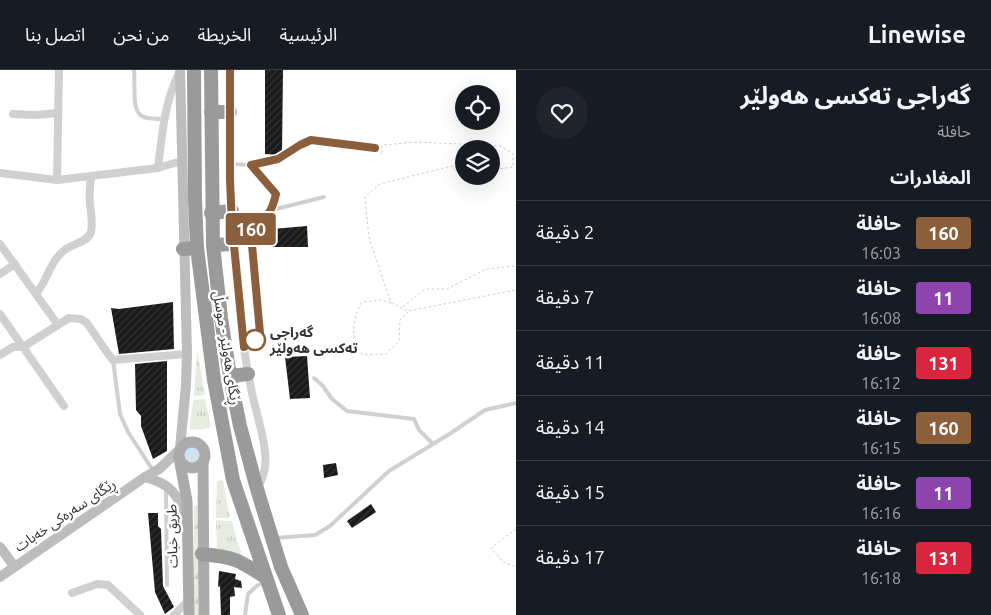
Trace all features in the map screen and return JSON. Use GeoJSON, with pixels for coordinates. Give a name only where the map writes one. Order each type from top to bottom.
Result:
{"type":"FeatureCollection","features":[{"type":"Feature","properties":{"kind":"highway","name":"ڕێگای هەولێر - موسڵ"},"geometry":{"type":"LineString","coordinates":[[194,70],[188,106],[195,198],[190,248],[234,480],[279,615]]}},
{"type":"Feature","properties":{"kind":"highway","name":"ڕێگای هەولێر - موسڵ"},"geometry":{"type":"LineString","coordinates":[[211,70],[211,213],[221,318],[230,376],[240,426],[281,567],[302,615]]}},
{"type":"Feature","properties":{"kind":"highway"},"geometry":{"type":"LineString","coordinates":[[211,112],[230,112]]}},
{"type":"Feature","properties":{"kind":"highway"},"geometry":{"type":"LineString","coordinates":[[211,213],[232,218]]}},
{"type":"Feature","properties":{"kind":"highway"},"geometry":{"type":"LineString","coordinates":[[213,245],[233,244]]}},
{"type":"Feature","properties":{"kind":"highway"},"geometry":{"type":"LineString","coordinates":[[230,376],[248,374]]}},
{"type":"Feature","properties":{"kind":"highway"},"geometry":{"type":"LineString","coordinates":[[234,480],[256,483]]}},
{"type":"Feature","properties":{"kind":"highway"},"geometry":{"type":"LineString","coordinates":[[202,554],[226,556],[240,560],[266,579]]}},
{"type":"Feature","properties":{"kind":"main road"},"geometry":{"type":"LineString","coordinates":[[180,71],[188,106],[181,161],[190,248],[186,385],[179,452],[182,464],[192,468],[203,462]]}},
{"type":"Feature","properties":{"kind":"main road"},"geometry":{"type":"LineString","coordinates":[[179,452],[188,442],[198,443],[205,451],[203,462],[202,554],[204,615]]}},
{"type":"Feature","properties":{"kind":"main road","name":"ڕێگای سەرەکی خەبات"},"geometry":{"type":"LineString","coordinates":[[0,577],[159,469],[179,452]]}},
{"type":"Feature","properties":{"kind":"main road","name":"طريق خبات"},"geometry":{"type":"LineString","coordinates":[[179,452],[185,487],[187,517],[189,615]]}},
{"type":"Feature","properties":{"kind":"main road"},"geometry":{"type":"LineString","coordinates":[[149,474],[166,484],[180,503],[187,517]]}},
{"type":"Feature","properties":{"kind":"main road"},"geometry":{"type":"LineString","coordinates":[[0,547],[14,566]]}},
{"type":"Feature","properties":{"kind":"street"},"geometry":{"type":"LineString","coordinates":[[57,180],[59,70]]}},
{"type":"Feature","properties":{"kind":"street"},"geometry":{"type":"LineString","coordinates":[[230,70],[233,244],[248,374],[266,457],[263,479],[256,483]]}},
{"type":"Feature","properties":{"kind":"street"},"geometry":{"type":"LineString","coordinates":[[158,168],[164,119],[171,88],[180,71]]}},
{"type":"Feature","properties":{"kind":"street"},"geometry":{"type":"LineString","coordinates":[[13,114],[36,115],[58,113]]}},
{"type":"Feature","properties":{"kind":"street"},"geometry":{"type":"LineString","coordinates":[[0,173],[57,180],[158,168],[181,161]]}},
{"type":"Feature","properties":{"kind":"street"},"geometry":{"type":"LineString","coordinates":[[36,294],[44,284],[53,262],[59,255],[66,248],[86,239],[90,234],[92,220],[89,189],[91,177]]}},
{"type":"Feature","properties":{"kind":"street"},"geometry":{"type":"LineString","coordinates":[[0,244],[58,325]]}},
{"type":"Feature","properties":{"kind":"street"},"geometry":{"type":"LineString","coordinates":[[0,274],[15,264]]}},
{"type":"Feature","properties":{"kind":"street"},"geometry":{"type":"LineString","coordinates":[[0,314],[64,406]]}},
{"type":"Feature","properties":{"kind":"street"},"geometry":{"type":"LineString","coordinates":[[0,355],[13,347],[23,347],[69,318],[81,319],[87,323],[113,360],[187,354]]}},
{"type":"Feature","properties":{"kind":"street"},"geometry":{"type":"LineString","coordinates":[[72,593],[97,584],[108,585],[140,615]]}},
{"type":"Feature","properties":{"kind":"street"},"geometry":{"type":"LineString","coordinates":[[174,615],[188,601]]}},
{"type":"Feature","properties":{"kind":"lane"},"geometry":{"type":"LineString","coordinates":[[134,70],[135,106],[138,114],[143,117],[164,119]]}},
{"type":"Feature","properties":{"kind":"lane"},"geometry":{"type":"LineString","coordinates":[[231,164],[251,165],[278,159],[311,140],[375,148]]}},
{"type":"Feature","properties":{"kind":"lane"},"geometry":{"type":"LineString","coordinates":[[251,165],[276,194],[272,210]]}},
{"type":"Feature","properties":{"kind":"lane"},"geometry":{"type":"LineString","coordinates":[[232,218],[250,223],[259,221],[272,210],[324,197]]}},
{"type":"Feature","properties":{"kind":"lane"},"geometry":{"type":"LineString","coordinates":[[244,347],[254,341],[260,333],[250,223]]}},
{"type":"Feature","properties":{"kind":"lane"},"geometry":{"type":"LineString","coordinates":[[113,360],[120,414],[149,474]]}},
{"type":"Feature","properties":{"kind":"lane"},"geometry":{"type":"LineString","coordinates":[[314,378],[323,386],[332,400],[347,411],[414,419],[419,430],[433,444]]}},
{"type":"Feature","properties":{"kind":"lane"},"geometry":{"type":"LineString","coordinates":[[273,538],[315,534],[330,526],[389,471],[485,410],[516,403]]}},
{"type":"Feature","properties":{"kind":"lane"},"geometry":{"type":"LineString","coordinates":[[166,484],[167,585]]}},
{"type":"Feature","properties":{"kind":"lane"},"geometry":{"type":"LineString","coordinates":[[245,615],[248,594],[266,579]]}},
{"type":"Feature","properties":{"kind":"path"},"geometry":{"type":"LineString","coordinates":[[375,148],[382,155],[382,145],[417,142],[501,146],[515,153],[513,167],[500,169]]}},
{"type":"Feature","properties":{"kind":"path"},"geometry":{"type":"LineString","coordinates":[[391,303],[369,238],[365,197],[380,184],[452,166],[455,169]]}},
{"type":"Feature","properties":{"kind":"path"},"geometry":{"type":"LineString","coordinates":[[402,308],[425,289],[447,288],[486,269],[516,266]]}},
{"type":"Feature","properties":{"kind":"path"},"geometry":{"type":"LineString","coordinates":[[408,311],[381,300],[362,302],[355,315],[353,328],[355,348],[363,356],[386,354],[399,341],[400,320],[408,311],[516,290]]}},
{"type":"Feature","properties":{"kind":"path"},"geometry":{"type":"LineString","coordinates":[[516,529],[491,548],[502,562],[516,567]]}},
{"type":"Feature","properties":{"kind":"green space"},"geometry":{"type":"Polygon","coordinates":[[[197,350],[205,395],[194,396],[197,350]]]}},
{"type":"Feature","properties":{"kind":"green space"},"geometry":{"type":"Polygon","coordinates":[[[205,399],[211,427],[200,430],[190,429],[193,400],[205,399]]]}},
{"type":"Feature","properties":{"kind":"green space"},"geometry":{"type":"Polygon","coordinates":[[[223,480],[230,518],[216,518],[217,481],[223,480]]]}},
{"type":"Feature","properties":{"kind":"green space"},"geometry":{"type":"Polygon","coordinates":[[[199,505],[198,615],[194,615],[194,506],[199,505]]]}},
{"type":"Feature","properties":{"kind":"green space"},"geometry":{"type":"Polygon","coordinates":[[[216,520],[232,521],[243,557],[227,550],[217,550],[216,520]]]}},
{"type":"Feature","properties":{"kind":"water"},"geometry":{"type":"Polygon","coordinates":[[[192,445],[199,448],[202,455],[199,462],[192,465],[185,462],[182,455],[185,448],[192,445]]]}},
{"type":"Feature","properties":{"kind":"building"},"geometry":{"type":"Polygon","coordinates":[[[265,70],[283,70],[282,153],[279,155],[265,154],[265,70]]]}},
{"type":"Feature","properties":{"kind":"building"},"geometry":{"type":"Polygon","coordinates":[[[307,226],[308,247],[272,247],[272,229],[307,226]]]}},
{"type":"Feature","properties":{"kind":"building"},"geometry":{"type":"Polygon","coordinates":[[[173,302],[174,349],[119,354],[111,308],[119,309],[173,302]]]}},
{"type":"Feature","properties":{"kind":"building"},"geometry":{"type":"Polygon","coordinates":[[[307,356],[310,398],[290,399],[285,357],[307,356]]]}},
{"type":"Feature","properties":{"kind":"building"},"geometry":{"type":"Polygon","coordinates":[[[167,361],[167,451],[153,459],[141,426],[141,416],[136,410],[135,364],[167,361]]]}},
{"type":"Feature","properties":{"kind":"building"},"geometry":{"type":"Polygon","coordinates":[[[336,463],[338,475],[324,478],[323,465],[336,463]]]}},
{"type":"Feature","properties":{"kind":"building"},"geometry":{"type":"Polygon","coordinates":[[[371,504],[376,512],[352,528],[347,521],[371,504]]]}},
{"type":"Feature","properties":{"kind":"building"},"geometry":{"type":"Polygon","coordinates":[[[148,513],[158,513],[158,526],[161,529],[163,586],[174,607],[165,614],[155,592],[148,513]]]}},
{"type":"Feature","properties":{"kind":"building"},"geometry":{"type":"Polygon","coordinates":[[[219,571],[236,574],[235,579],[241,581],[242,588],[234,587],[235,596],[230,597],[230,615],[221,615],[220,586],[218,587],[219,571]]]}},
{"type":"Feature","properties":{"kind":"bus line","name":"160"},"geometry":{"type":"LineString","coordinates":[[230,70],[232,225],[244,347],[254,341],[260,333],[250,223],[259,221],[272,210],[276,194],[251,165],[278,159],[311,140],[375,148]]}},
{"type":"Feature","properties":{"kind":"place","name":"گەراجی تەکسی هەولێر"},"geometry":{"type":"Point","coordinates":[255,340]}}]}
